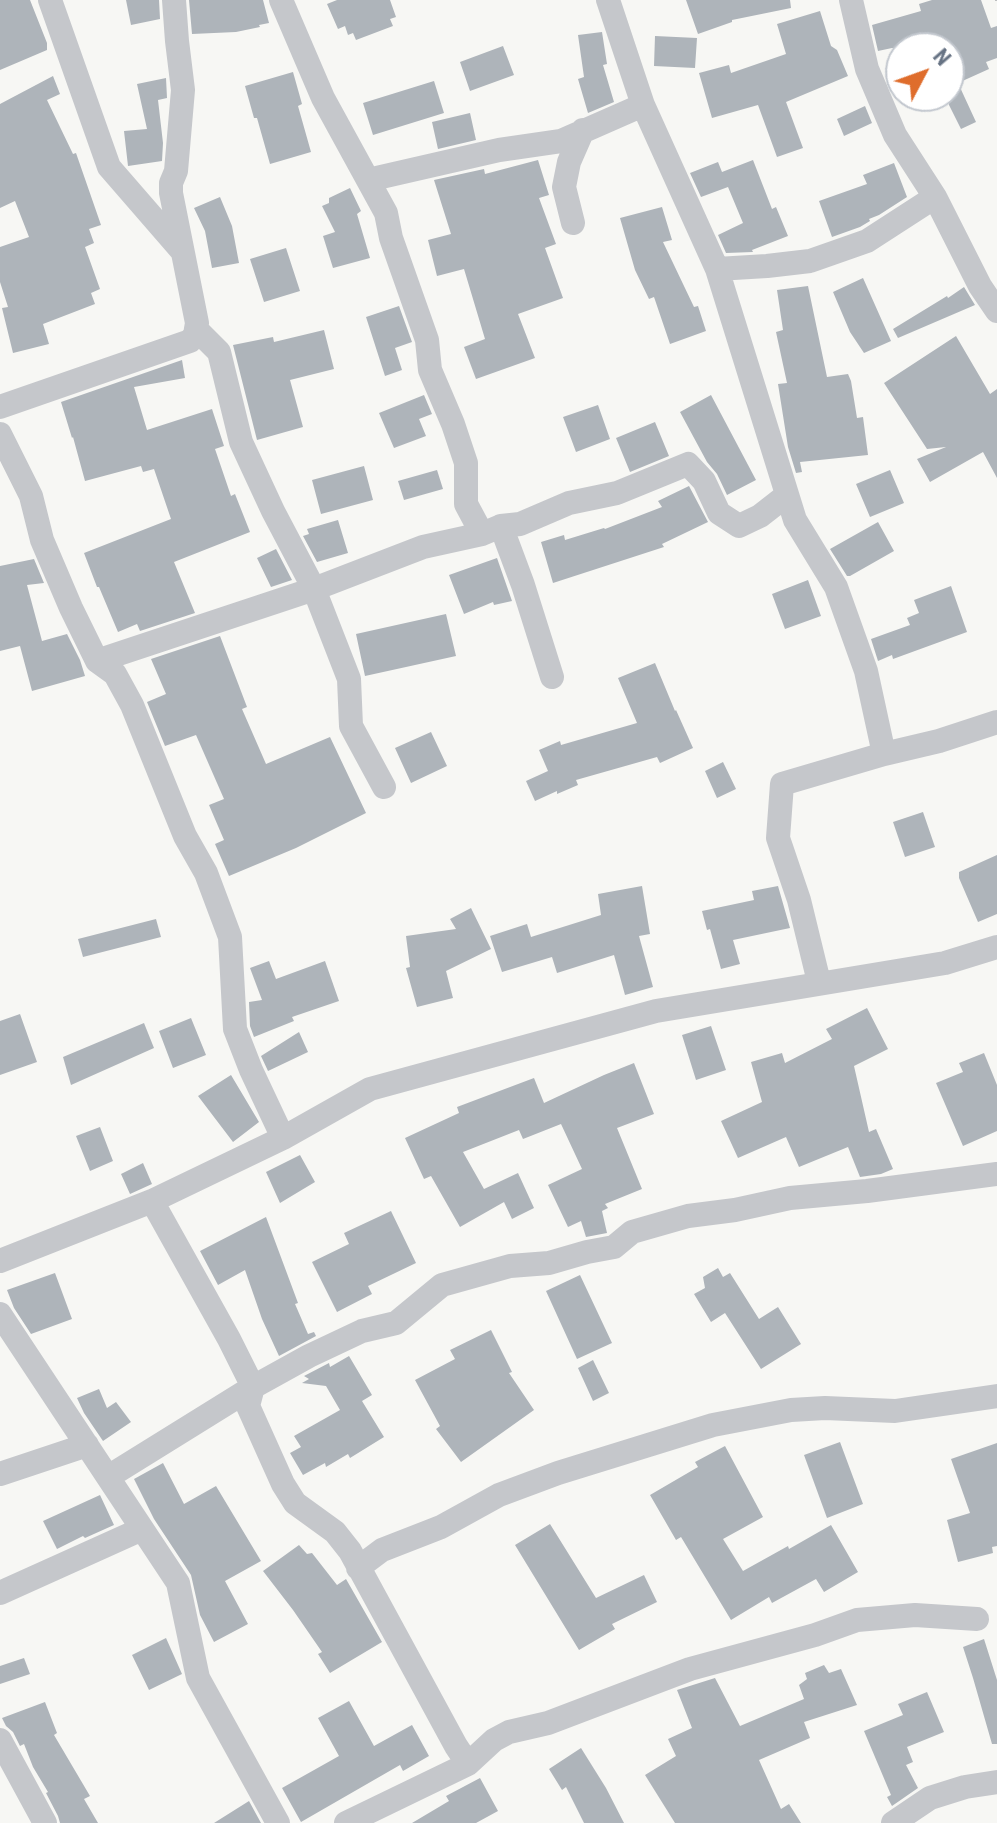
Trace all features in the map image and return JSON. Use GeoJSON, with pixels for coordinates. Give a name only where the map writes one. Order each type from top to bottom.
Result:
{"type":"FeatureCollection","features":[{"type":"Feature","properties":{"kind":"street"},"geometry":{"type":"LineString","coordinates":[[50,0],[109,167],[183,252]]}},
{"type":"Feature","properties":{"kind":"street"},"geometry":{"type":"LineString","coordinates":[[0,407],[190,341],[195,335],[197,323],[171,193],[176,171],[183,90],[174,0]]}},
{"type":"Feature","properties":{"kind":"street"},"geometry":{"type":"LineString","coordinates":[[281,0],[323,98],[386,213],[391,238],[427,340],[430,370],[466,463],[466,504],[492,530],[523,585],[552,677]]}},
{"type":"Feature","properties":{"kind":"street"},"geometry":{"type":"LineString","coordinates":[[608,0],[643,105],[717,269],[795,520],[836,587],[866,671],[884,754]]}},
{"type":"Feature","properties":{"kind":"street"},"geometry":{"type":"LineString","coordinates":[[851,0],[867,69],[895,135],[935,197],[980,286],[997,311]]}},
{"type":"Feature","properties":{"kind":"street"},"geometry":{"type":"LineString","coordinates":[[368,180],[499,150],[561,141],[643,105]]}},
{"type":"Feature","properties":{"kind":"street"},"geometry":{"type":"LineString","coordinates":[[573,223],[564,187],[569,162],[583,130]]}},
{"type":"Feature","properties":{"kind":"street"},"geometry":{"type":"LineString","coordinates":[[717,269],[810,261],[867,241],[935,197]]}},
{"type":"Feature","properties":{"kind":"street"},"geometry":{"type":"LineString","coordinates":[[196,329],[219,352],[241,442],[314,589],[349,679],[351,726],[384,787]]}},
{"type":"Feature","properties":{"kind":"street"},"geometry":{"type":"LineString","coordinates":[[0,434],[31,496],[42,540],[71,608],[97,661],[115,674],[132,705],[185,836],[206,873],[230,937],[235,1029],[283,1138]]}},
{"type":"Feature","properties":{"kind":"street"},"geometry":{"type":"LineString","coordinates":[[97,661],[314,589],[423,547],[520,524],[569,503],[617,493],[688,464],[704,481],[719,513],[739,526],[760,516],[787,495]]}},
{"type":"Feature","properties":{"kind":"street"},"geometry":{"type":"LineString","coordinates":[[819,982],[799,900],[778,838],[782,784],[997,722]]}},
{"type":"Feature","properties":{"kind":"street"},"geometry":{"type":"LineString","coordinates":[[0,1261],[152,1201],[283,1138],[370,1089],[656,1011],[945,963],[997,947]]}},
{"type":"Feature","properties":{"kind":"street"},"geometry":{"type":"LineString","coordinates":[[108,1477],[309,1356],[362,1331],[396,1323],[442,1285],[510,1266],[549,1263],[614,1247],[632,1232],[688,1216],[790,1198],[881,1190],[997,1174]]}},
{"type":"Feature","properties":{"kind":"street"},"geometry":{"type":"LineString","coordinates":[[152,1201],[253,1387],[248,1406],[283,1484],[295,1503],[335,1532],[350,1551],[468,1764]]}},
{"type":"Feature","properties":{"kind":"street"},"geometry":{"type":"LineString","coordinates":[[0,1314],[178,1583],[198,1678],[278,1823]]}},
{"type":"Feature","properties":{"kind":"street"},"geometry":{"type":"LineString","coordinates":[[358,1568],[382,1550],[441,1527],[499,1495],[558,1473],[713,1425],[791,1410],[895,1411],[997,1396]]}},
{"type":"Feature","properties":{"kind":"street"},"geometry":{"type":"LineString","coordinates":[[0,1474],[87,1445]]}},
{"type":"Feature","properties":{"kind":"street"},"geometry":{"type":"LineString","coordinates":[[0,1593],[142,1529]]}},
{"type":"Feature","properties":{"kind":"street"},"geometry":{"type":"LineString","coordinates":[[346,1823],[468,1764],[494,1740],[509,1732],[548,1723],[690,1669],[815,1635],[857,1620],[915,1615],[977,1619]]}},
{"type":"Feature","properties":{"kind":"street"},"geometry":{"type":"LineString","coordinates":[[0,1740],[45,1823]]}},
{"type":"Feature","properties":{"kind":"street"},"geometry":{"type":"LineString","coordinates":[[893,1823],[930,1798],[965,1787],[997,1782]]}},
{"type":"Feature","properties":{"kind":"building"},"geometry":{"type":"Polygon","coordinates":[[[0,0],[30,0],[47,50],[0,70],[0,0]]]}},
{"type":"Feature","properties":{"kind":"building"},"geometry":{"type":"Polygon","coordinates":[[[126,0],[159,0],[160,19],[131,25],[126,0]]]}},
{"type":"Feature","properties":{"kind":"building"},"geometry":{"type":"Polygon","coordinates":[[[189,0],[263,0],[269,23],[236,32],[192,34],[189,0]]]}},
{"type":"Feature","properties":{"kind":"building"},"geometry":{"type":"Polygon","coordinates":[[[337,0],[390,0],[396,17],[390,19],[393,26],[356,40],[353,33],[348,35],[345,26],[338,29],[327,4],[337,0]]]}},
{"type":"Feature","properties":{"kind":"building"},"geometry":{"type":"Polygon","coordinates":[[[686,0],[790,0],[791,8],[732,20],[698,34],[686,0]]]}},
{"type":"Feature","properties":{"kind":"building"},"geometry":{"type":"Polygon","coordinates":[[[932,0],[981,0],[991,28],[997,26],[997,58],[986,62],[989,69],[965,80],[965,32],[885,32],[885,50],[878,51],[872,25],[921,11],[919,4],[932,0]]]}},
{"type":"Feature","properties":{"kind":"building"},"geometry":{"type":"Polygon","coordinates":[[[820,11],[831,46],[837,50],[848,76],[786,102],[803,148],[777,157],[758,105],[712,118],[699,73],[729,65],[731,73],[786,54],[777,24],[820,11]]]}},
{"type":"Feature","properties":{"kind":"building"},"geometry":{"type":"Polygon","coordinates":[[[602,32],[607,64],[603,65],[614,102],[588,113],[578,79],[584,77],[578,35],[602,32]]]}},
{"type":"Feature","properties":{"kind":"building"},"geometry":{"type":"Polygon","coordinates":[[[655,36],[697,38],[695,68],[654,66],[655,36]]]}},
{"type":"Feature","properties":{"kind":"building"},"geometry":{"type":"Polygon","coordinates":[[[503,46],[514,75],[470,91],[460,62],[503,46]]]}},
{"type":"Feature","properties":{"kind":"building"},"geometry":{"type":"Polygon","coordinates":[[[293,72],[302,104],[298,106],[311,152],[270,164],[245,86],[293,72]]]}},
{"type":"Feature","properties":{"kind":"building"},"geometry":{"type":"Polygon","coordinates":[[[53,76],[60,94],[47,100],[73,154],[76,153],[101,225],[89,229],[94,243],[85,247],[100,289],[91,293],[95,304],[43,324],[49,344],[13,353],[2,308],[8,307],[0,282],[0,247],[29,237],[15,201],[0,208],[0,104],[53,76]]]}},
{"type":"Feature","properties":{"kind":"building"},"geometry":{"type":"Polygon","coordinates":[[[166,78],[167,98],[158,100],[162,161],[128,166],[124,131],[147,129],[137,84],[166,78]]]}},
{"type":"Feature","properties":{"kind":"building"},"geometry":{"type":"Polygon","coordinates":[[[434,81],[444,113],[373,135],[363,103],[434,81]]]}},
{"type":"Feature","properties":{"kind":"building"},"geometry":{"type":"Polygon","coordinates":[[[965,98],[976,122],[961,129],[952,112],[965,112],[965,98]]]}},
{"type":"Feature","properties":{"kind":"building"},"geometry":{"type":"Polygon","coordinates":[[[865,106],[872,123],[844,136],[837,119],[865,106]]]}},
{"type":"Feature","properties":{"kind":"building"},"geometry":{"type":"Polygon","coordinates":[[[470,113],[476,140],[438,149],[432,122],[470,113]]]}},
{"type":"Feature","properties":{"kind":"building"},"geometry":{"type":"Polygon","coordinates":[[[538,160],[549,195],[539,198],[556,244],[545,248],[563,298],[518,314],[535,358],[476,379],[464,347],[485,339],[464,269],[437,276],[428,240],[451,234],[434,180],[484,169],[485,174],[538,160]]]}},
{"type":"Feature","properties":{"kind":"building"},"geometry":{"type":"Polygon","coordinates":[[[753,160],[772,209],[776,207],[788,236],[753,252],[726,253],[718,235],[743,223],[728,187],[701,197],[690,173],[718,162],[722,172],[753,160]]]}},
{"type":"Feature","properties":{"kind":"building"},"geometry":{"type":"Polygon","coordinates":[[[894,163],[907,197],[860,227],[832,237],[819,201],[867,184],[863,175],[894,163]]]}},
{"type":"Feature","properties":{"kind":"building"},"geometry":{"type":"Polygon","coordinates":[[[350,188],[361,211],[357,214],[370,258],[333,268],[323,236],[335,232],[322,206],[329,203],[329,198],[350,188]]]}},
{"type":"Feature","properties":{"kind":"building"},"geometry":{"type":"Polygon","coordinates":[[[220,197],[232,226],[239,263],[212,268],[205,231],[194,208],[220,197]]]}},
{"type":"Feature","properties":{"kind":"building"},"geometry":{"type":"Polygon","coordinates":[[[662,207],[672,240],[663,242],[694,307],[698,306],[706,331],[670,344],[654,297],[649,299],[635,270],[620,218],[662,207]]]}},
{"type":"Feature","properties":{"kind":"building"},"geometry":{"type":"Polygon","coordinates":[[[286,248],[300,291],[264,302],[250,259],[286,248]]]}},
{"type":"Feature","properties":{"kind":"building"},"geometry":{"type":"Polygon","coordinates":[[[863,278],[891,341],[864,353],[850,332],[833,292],[863,278]]]}},
{"type":"Feature","properties":{"kind":"building"},"geometry":{"type":"Polygon","coordinates":[[[808,286],[827,377],[848,374],[857,418],[863,417],[868,455],[800,462],[802,472],[796,473],[788,447],[778,384],[787,383],[776,332],[783,330],[777,290],[808,286]]]}},
{"type":"Feature","properties":{"kind":"building"},"geometry":{"type":"Polygon","coordinates":[[[964,287],[975,305],[898,338],[893,329],[964,287]]]}},
{"type":"Feature","properties":{"kind":"building"},"geometry":{"type":"Polygon","coordinates":[[[399,306],[412,342],[395,348],[402,370],[385,376],[366,317],[399,306]]]}},
{"type":"Feature","properties":{"kind":"building"},"geometry":{"type":"Polygon","coordinates":[[[324,330],[334,369],[290,380],[303,427],[257,440],[233,345],[273,337],[274,342],[324,330]]]}},
{"type":"Feature","properties":{"kind":"building"},"geometry":{"type":"Polygon","coordinates":[[[956,336],[990,394],[997,389],[997,478],[983,452],[930,482],[917,459],[946,447],[927,449],[884,383],[956,336]]]}},
{"type":"Feature","properties":{"kind":"building"},"geometry":{"type":"Polygon","coordinates":[[[182,360],[185,378],[134,387],[147,430],[212,409],[224,446],[215,449],[231,496],[235,494],[250,532],[174,562],[195,613],[140,631],[137,624],[118,632],[84,553],[171,519],[154,469],[143,472],[141,466],[85,481],[61,402],[182,360]]]}},
{"type":"Feature","properties":{"kind":"building"},"geometry":{"type":"Polygon","coordinates":[[[424,395],[432,414],[419,419],[426,436],[394,448],[379,413],[424,395]]]}},
{"type":"Feature","properties":{"kind":"building"},"geometry":{"type":"Polygon","coordinates":[[[711,395],[756,480],[727,495],[680,412],[711,395]]]}},
{"type":"Feature","properties":{"kind":"building"},"geometry":{"type":"Polygon","coordinates":[[[598,405],[610,439],[576,452],[563,417],[598,405]]]}},
{"type":"Feature","properties":{"kind":"building"},"geometry":{"type":"Polygon","coordinates":[[[655,422],[669,456],[630,472],[616,438],[655,422]]]}},
{"type":"Feature","properties":{"kind":"building"},"geometry":{"type":"Polygon","coordinates":[[[364,466],[373,500],[321,514],[312,480],[364,466]]]}},
{"type":"Feature","properties":{"kind":"building"},"geometry":{"type":"Polygon","coordinates":[[[437,470],[443,489],[404,500],[398,481],[437,470]]]}},
{"type":"Feature","properties":{"kind":"building"},"geometry":{"type":"Polygon","coordinates":[[[890,470],[904,503],[870,517],[856,484],[890,470]]]}},
{"type":"Feature","properties":{"kind":"building"},"geometry":{"type":"Polygon","coordinates":[[[689,486],[708,522],[662,544],[664,547],[553,583],[541,542],[564,535],[565,540],[605,529],[662,507],[658,501],[689,486]]]}},
{"type":"Feature","properties":{"kind":"building"},"geometry":{"type":"Polygon","coordinates":[[[338,520],[348,553],[317,562],[303,536],[309,534],[307,529],[338,520]]]}},
{"type":"Feature","properties":{"kind":"building"},"geometry":{"type":"Polygon","coordinates":[[[878,522],[894,551],[847,576],[830,549],[878,522]]]}},
{"type":"Feature","properties":{"kind":"building"},"geometry":{"type":"Polygon","coordinates":[[[276,549],[292,580],[271,587],[257,558],[276,549]]]}},
{"type":"Feature","properties":{"kind":"building"},"geometry":{"type":"Polygon","coordinates":[[[497,558],[512,601],[494,605],[493,602],[464,614],[449,575],[497,558]]]}},
{"type":"Feature","properties":{"kind":"building"},"geometry":{"type":"Polygon","coordinates":[[[34,559],[44,583],[27,585],[42,641],[67,634],[85,676],[32,691],[20,646],[0,651],[0,566],[34,559]]]}},
{"type":"Feature","properties":{"kind":"building"},"geometry":{"type":"Polygon","coordinates":[[[808,580],[821,616],[785,629],[772,594],[808,580]]]}},
{"type":"Feature","properties":{"kind":"building"},"geometry":{"type":"Polygon","coordinates":[[[951,586],[967,632],[893,659],[892,655],[878,661],[871,639],[910,625],[907,618],[919,613],[914,600],[951,586]]]}},
{"type":"Feature","properties":{"kind":"building"},"geometry":{"type":"Polygon","coordinates":[[[446,614],[456,656],[365,676],[356,634],[446,614]]]}},
{"type":"Feature","properties":{"kind":"building"},"geometry":{"type":"Polygon","coordinates":[[[220,636],[247,707],[242,709],[266,764],[330,737],[366,813],[296,848],[229,876],[215,844],[224,840],[209,805],[224,799],[196,735],[165,746],[147,702],[166,694],[151,659],[220,636]]]}},
{"type":"Feature","properties":{"kind":"building"},"geometry":{"type":"Polygon","coordinates":[[[655,663],[693,748],[660,763],[657,757],[576,780],[578,785],[535,801],[526,781],[548,771],[539,750],[560,741],[561,745],[637,723],[618,678],[655,663]]]}},
{"type":"Feature","properties":{"kind":"building"},"geometry":{"type":"Polygon","coordinates":[[[431,732],[447,766],[411,783],[395,748],[431,732]]]}},
{"type":"Feature","properties":{"kind":"building"},"geometry":{"type":"Polygon","coordinates":[[[723,762],[736,789],[717,798],[705,771],[723,762]]]}},
{"type":"Feature","properties":{"kind":"building"},"geometry":{"type":"Polygon","coordinates":[[[923,812],[935,847],[905,857],[893,822],[923,812]]]}},
{"type":"Feature","properties":{"kind":"building"},"geometry":{"type":"Polygon","coordinates":[[[997,855],[997,914],[978,922],[959,872],[997,855]]]}},
{"type":"Feature","properties":{"kind":"building"},"geometry":{"type":"Polygon","coordinates":[[[642,886],[650,934],[639,936],[653,987],[625,995],[614,955],[557,973],[552,957],[502,972],[490,936],[527,924],[531,937],[601,915],[598,894],[642,886]]]}},
{"type":"Feature","properties":{"kind":"building"},"geometry":{"type":"Polygon","coordinates":[[[778,886],[790,928],[733,940],[740,964],[721,969],[702,911],[754,900],[752,891],[778,886]]]}},
{"type":"Feature","properties":{"kind":"building"},"geometry":{"type":"Polygon","coordinates":[[[471,908],[491,949],[446,971],[453,998],[417,1007],[406,968],[410,967],[406,936],[456,929],[450,919],[471,908]]]}},
{"type":"Feature","properties":{"kind":"building"},"geometry":{"type":"Polygon","coordinates":[[[156,919],[161,937],[83,957],[78,939],[156,919]]]}},
{"type":"Feature","properties":{"kind":"building"},"geometry":{"type":"Polygon","coordinates":[[[269,961],[276,979],[325,961],[339,1001],[292,1017],[294,1021],[254,1037],[250,1026],[249,1002],[262,1000],[250,968],[269,961]]]}},
{"type":"Feature","properties":{"kind":"building"},"geometry":{"type":"Polygon","coordinates":[[[867,1008],[888,1049],[854,1066],[869,1132],[876,1129],[893,1169],[860,1177],[848,1147],[799,1167],[786,1137],[738,1158],[721,1121],[762,1102],[751,1062],[782,1053],[785,1063],[832,1039],[826,1029],[867,1008]]]}},
{"type":"Feature","properties":{"kind":"building"},"geometry":{"type":"Polygon","coordinates":[[[20,1014],[37,1062],[0,1075],[0,1021],[20,1014]]]}},
{"type":"Feature","properties":{"kind":"building"},"geometry":{"type":"Polygon","coordinates":[[[191,1018],[206,1055],[173,1068],[159,1031],[191,1018]]]}},
{"type":"Feature","properties":{"kind":"building"},"geometry":{"type":"Polygon","coordinates":[[[144,1023],[154,1048],[71,1085],[63,1057],[144,1023]]]}},
{"type":"Feature","properties":{"kind":"building"},"geometry":{"type":"Polygon","coordinates":[[[711,1026],[726,1070],[696,1080],[682,1035],[711,1026]]]}},
{"type":"Feature","properties":{"kind":"building"},"geometry":{"type":"Polygon","coordinates":[[[299,1032],[308,1052],[268,1071],[261,1056],[299,1032]]]}},
{"type":"Feature","properties":{"kind":"building"},"geometry":{"type":"Polygon","coordinates":[[[984,1053],[997,1085],[997,1131],[963,1146],[936,1083],[963,1072],[959,1063],[984,1053]]]}},
{"type":"Feature","properties":{"kind":"building"},"geometry":{"type":"Polygon","coordinates":[[[634,1063],[654,1114],[617,1128],[642,1189],[605,1204],[608,1208],[602,1211],[607,1233],[586,1237],[581,1221],[568,1227],[548,1185],[582,1169],[561,1124],[523,1139],[519,1130],[463,1152],[484,1189],[518,1173],[534,1208],[512,1219],[504,1202],[460,1227],[431,1176],[424,1179],[405,1138],[459,1113],[457,1107],[534,1078],[544,1103],[634,1063]]]}},
{"type":"Feature","properties":{"kind":"building"},"geometry":{"type":"Polygon","coordinates":[[[231,1075],[259,1122],[233,1142],[198,1096],[231,1075]]]}},
{"type":"Feature","properties":{"kind":"building"},"geometry":{"type":"Polygon","coordinates":[[[100,1127],[113,1161],[90,1171],[76,1136],[100,1127]]]}},
{"type":"Feature","properties":{"kind":"building"},"geometry":{"type":"Polygon","coordinates":[[[300,1155],[315,1182],[280,1203],[266,1172],[300,1155]]]}},
{"type":"Feature","properties":{"kind":"building"},"geometry":{"type":"Polygon","coordinates":[[[143,1163],[152,1184],[130,1194],[121,1174],[143,1163]]]}},
{"type":"Feature","properties":{"kind":"building"},"geometry":{"type":"Polygon","coordinates":[[[391,1211],[416,1263],[368,1286],[372,1294],[337,1312],[312,1262],[349,1244],[344,1233],[391,1211]]]}},
{"type":"Feature","properties":{"kind":"building"},"geometry":{"type":"Polygon","coordinates":[[[266,1217],[298,1303],[295,1304],[308,1334],[314,1332],[316,1336],[279,1356],[245,1270],[218,1285],[200,1251],[266,1217]]]}},
{"type":"Feature","properties":{"kind":"building"},"geometry":{"type":"Polygon","coordinates":[[[718,1268],[723,1277],[730,1273],[759,1319],[778,1307],[801,1344],[761,1369],[725,1313],[711,1322],[694,1294],[705,1288],[703,1277],[718,1268]]]}},
{"type":"Feature","properties":{"kind":"building"},"geometry":{"type":"Polygon","coordinates":[[[55,1273],[72,1319],[31,1334],[14,1308],[7,1290],[55,1273]]]}},
{"type":"Feature","properties":{"kind":"building"},"geometry":{"type":"Polygon","coordinates":[[[580,1275],[612,1343],[577,1359],[546,1291],[580,1275]]]}},
{"type":"Feature","properties":{"kind":"building"},"geometry":{"type":"Polygon","coordinates":[[[491,1330],[512,1372],[509,1373],[534,1410],[461,1462],[436,1429],[440,1426],[415,1380],[455,1359],[450,1350],[491,1330]]]}},
{"type":"Feature","properties":{"kind":"building"},"geometry":{"type":"Polygon","coordinates":[[[349,1356],[372,1395],[362,1401],[384,1437],[350,1458],[348,1454],[326,1467],[325,1463],[303,1475],[290,1453],[301,1447],[294,1436],[340,1410],[326,1386],[302,1383],[309,1379],[304,1376],[349,1356]]]}},
{"type":"Feature","properties":{"kind":"building"},"geometry":{"type":"Polygon","coordinates":[[[593,1360],[609,1393],[593,1401],[578,1368],[593,1360]]]}},
{"type":"Feature","properties":{"kind":"building"},"geometry":{"type":"Polygon","coordinates":[[[99,1389],[107,1408],[116,1402],[131,1422],[103,1441],[77,1398],[99,1389]]]}},
{"type":"Feature","properties":{"kind":"building"},"geometry":{"type":"Polygon","coordinates":[[[840,1442],[863,1504],[827,1518],[804,1455],[840,1442]]]}},
{"type":"Feature","properties":{"kind":"building"},"geometry":{"type":"Polygon","coordinates":[[[997,1443],[997,1546],[992,1547],[993,1553],[958,1562],[947,1520],[970,1513],[951,1459],[997,1443]]]}},
{"type":"Feature","properties":{"kind":"building"},"geometry":{"type":"Polygon","coordinates":[[[725,1446],[763,1517],[723,1539],[743,1571],[831,1525],[858,1572],[824,1592],[816,1579],[772,1603],[769,1597],[731,1620],[681,1537],[676,1540],[650,1495],[698,1467],[695,1462],[725,1446]]]}},
{"type":"Feature","properties":{"kind":"building"},"geometry":{"type":"Polygon","coordinates":[[[163,1463],[184,1504],[216,1486],[261,1561],[225,1581],[248,1624],[214,1642],[200,1615],[191,1575],[154,1519],[134,1479],[163,1463]]]}},
{"type":"Feature","properties":{"kind":"building"},"geometry":{"type":"Polygon","coordinates":[[[100,1495],[114,1525],[57,1549],[43,1521],[100,1495]]]}},
{"type":"Feature","properties":{"kind":"building"},"geometry":{"type":"Polygon","coordinates":[[[550,1524],[596,1598],[644,1575],[657,1602],[612,1624],[615,1629],[579,1650],[515,1545],[550,1524]]]}},
{"type":"Feature","properties":{"kind":"building"},"geometry":{"type":"Polygon","coordinates":[[[299,1545],[307,1554],[312,1553],[337,1585],[346,1579],[382,1642],[330,1673],[318,1654],[322,1652],[263,1571],[299,1545]]]}},
{"type":"Feature","properties":{"kind":"building"},"geometry":{"type":"Polygon","coordinates":[[[166,1638],[182,1674],[149,1690],[132,1655],[166,1638]]]}},
{"type":"Feature","properties":{"kind":"building"},"geometry":{"type":"Polygon","coordinates":[[[984,1639],[997,1680],[997,1744],[992,1744],[963,1647],[984,1639]]]}},
{"type":"Feature","properties":{"kind":"building"},"geometry":{"type":"Polygon","coordinates":[[[24,1658],[30,1674],[0,1684],[0,1666],[24,1658]]]}},
{"type":"Feature","properties":{"kind":"building"},"geometry":{"type":"Polygon","coordinates":[[[824,1665],[829,1673],[841,1669],[857,1705],[804,1722],[810,1738],[759,1760],[781,1809],[789,1804],[801,1823],[675,1823],[645,1775],[676,1756],[668,1739],[692,1728],[677,1690],[715,1678],[740,1726],[804,1699],[799,1685],[807,1679],[805,1673],[824,1665]]]}},
{"type":"Feature","properties":{"kind":"building"},"geometry":{"type":"Polygon","coordinates":[[[927,1692],[944,1732],[907,1747],[913,1762],[906,1765],[918,1788],[892,1806],[887,1797],[891,1795],[864,1731],[903,1715],[898,1704],[927,1692]]]}},
{"type":"Feature","properties":{"kind":"building"},"geometry":{"type":"Polygon","coordinates":[[[349,1701],[374,1746],[412,1725],[429,1756],[403,1771],[400,1765],[301,1822],[282,1788],[339,1756],[318,1718],[349,1701]]]}},
{"type":"Feature","properties":{"kind":"building"},"geometry":{"type":"Polygon","coordinates":[[[45,1702],[57,1733],[54,1735],[90,1796],[84,1799],[98,1823],[60,1823],[24,1744],[20,1746],[2,1718],[45,1702]]]}},
{"type":"Feature","properties":{"kind":"building"},"geometry":{"type":"Polygon","coordinates":[[[581,1748],[624,1823],[584,1823],[566,1787],[562,1790],[549,1769],[581,1748]]]}},
{"type":"Feature","properties":{"kind":"building"},"geometry":{"type":"Polygon","coordinates":[[[480,1778],[498,1811],[476,1823],[412,1823],[449,1801],[446,1796],[480,1778]]]}},
{"type":"Feature","properties":{"kind":"building"},"geometry":{"type":"Polygon","coordinates":[[[249,1801],[261,1823],[214,1823],[249,1801]]]}}]}
